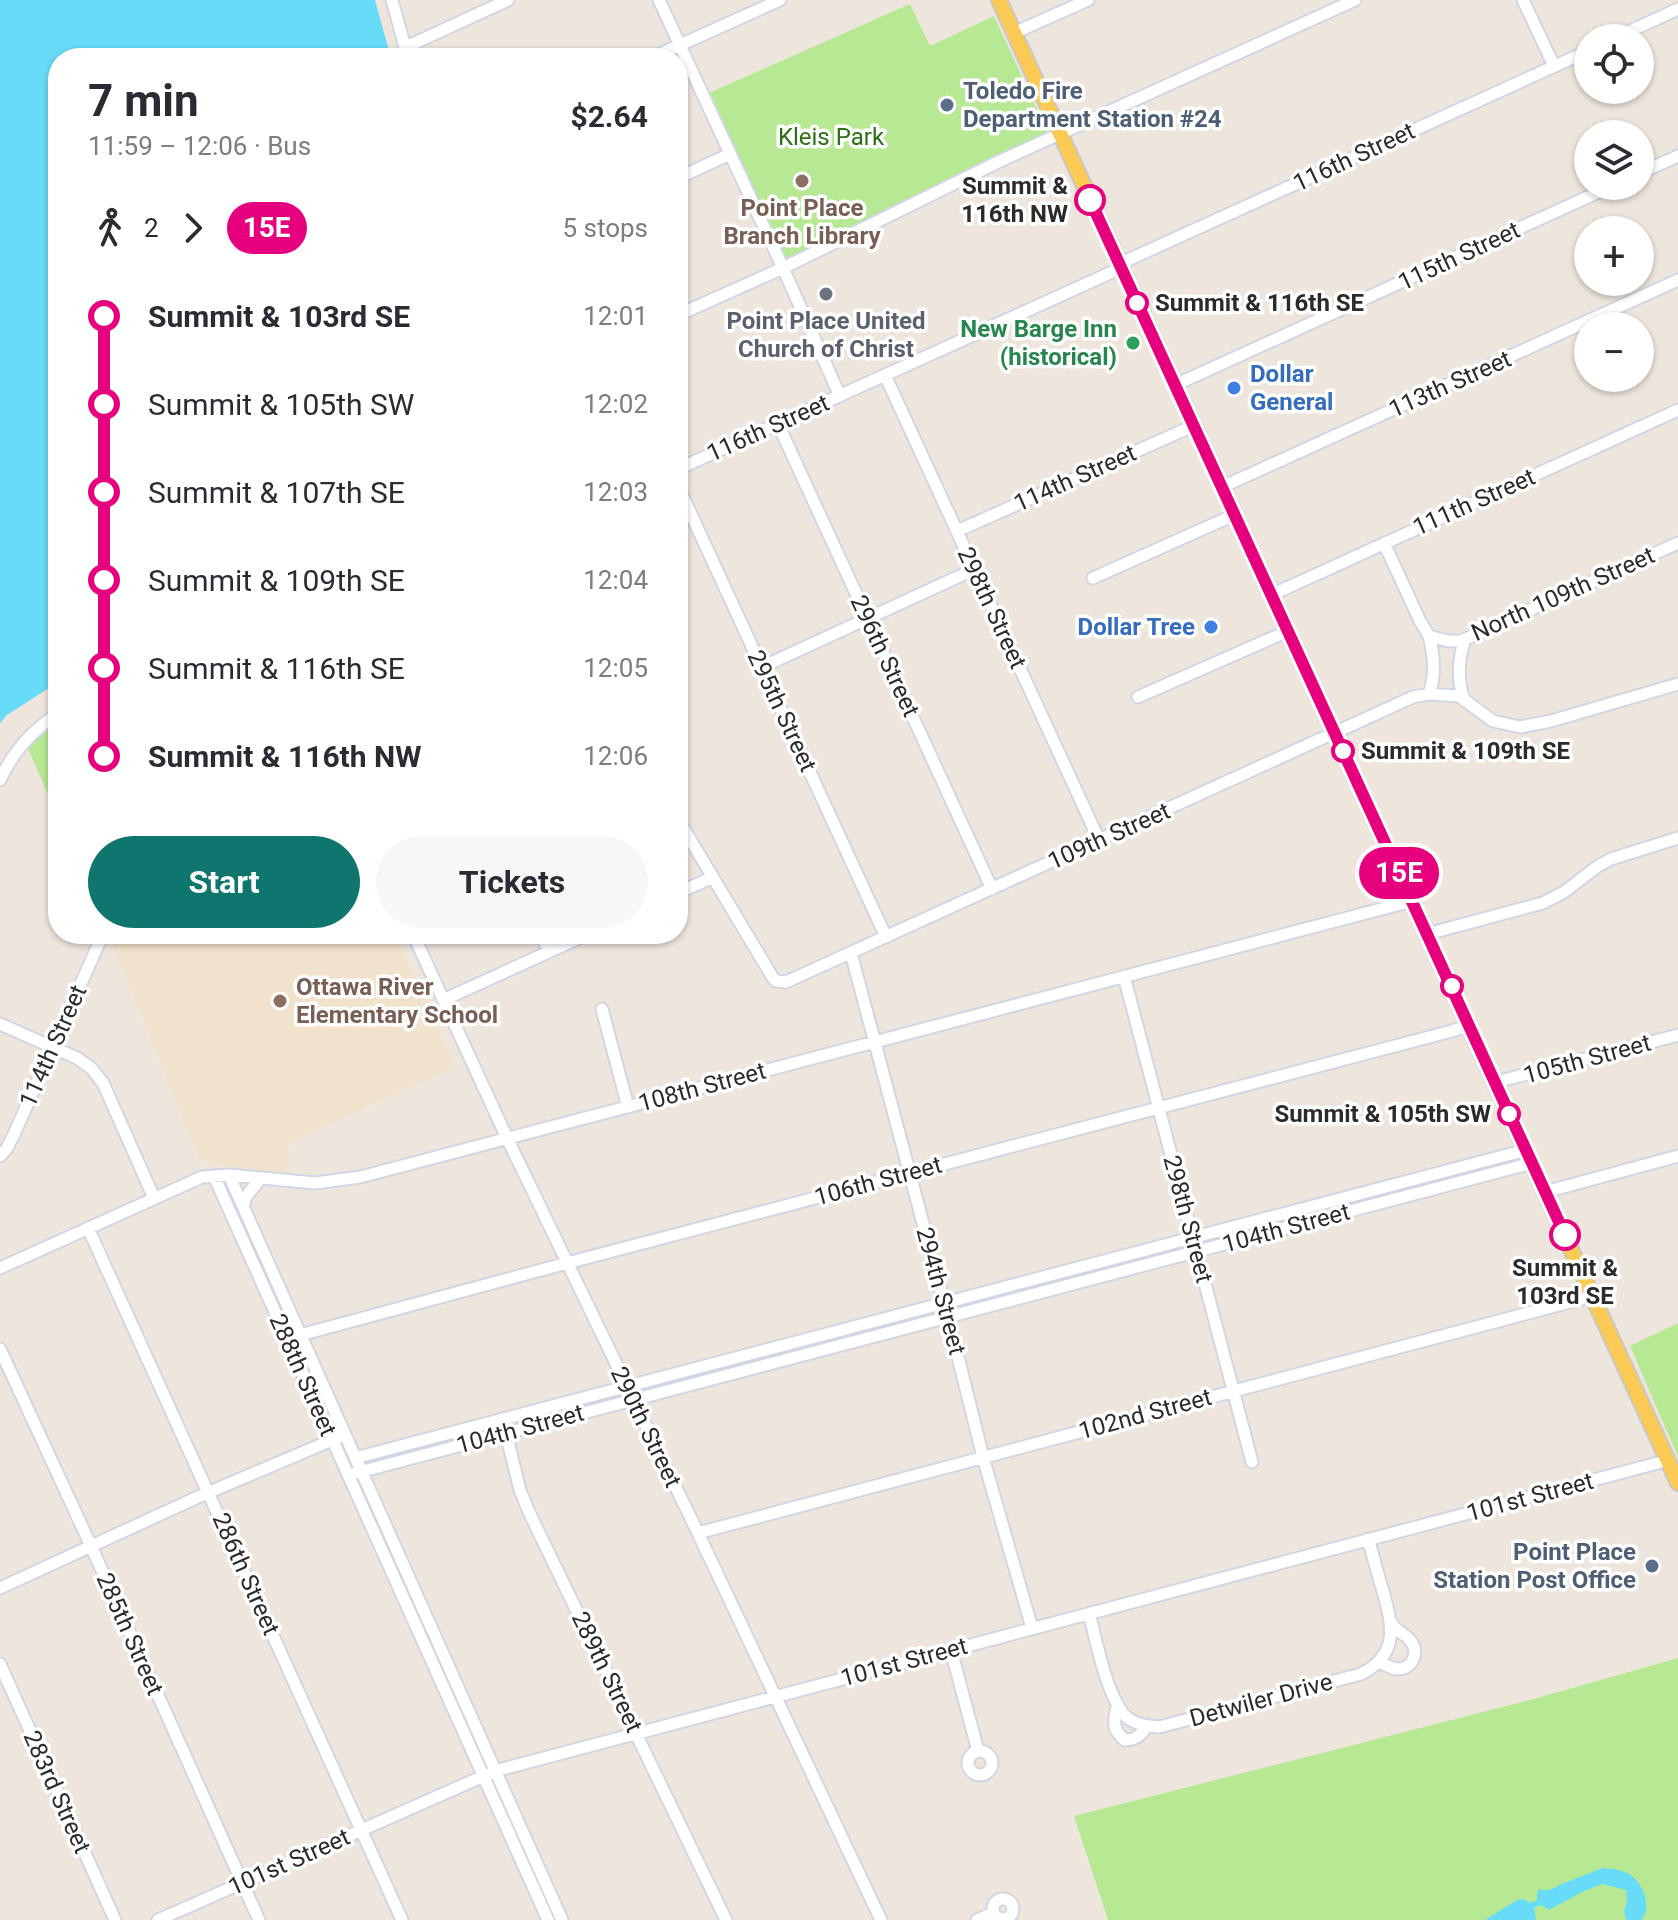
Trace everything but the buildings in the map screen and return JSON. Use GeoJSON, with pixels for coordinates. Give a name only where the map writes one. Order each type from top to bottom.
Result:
{"type":"FeatureCollection","features":[{"type":"Feature","properties":{"kind":"main road"},"geometry":{"type":"LineString","coordinates":[[999,0],[1678,1483]]}},
{"type":"Feature","properties":{"kind":"street"},"geometry":{"type":"LineString","coordinates":[[392,0],[406,48]]}},
{"type":"Feature","properties":{"kind":"street"},"geometry":{"type":"LineString","coordinates":[[415,48],[508,0]]}},
{"type":"Feature","properties":{"kind":"street"},"geometry":{"type":"LineString","coordinates":[[659,0],[680,48]]}},
{"type":"Feature","properties":{"kind":"street"},"geometry":{"type":"LineString","coordinates":[[673,48],[780,0]]}},
{"type":"Feature","properties":{"kind":"street"},"geometry":{"type":"LineString","coordinates":[[1014,33],[1088,0]]}},
{"type":"Feature","properties":{"kind":"street"},"geometry":{"type":"LineString","coordinates":[[688,311],[1060,134],[1355,0]]}},
{"type":"Feature","properties":{"kind":"street"},"geometry":{"type":"LineString","coordinates":[[1523,0],[1554,66]]}},
{"type":"Feature","properties":{"kind":"street"},"geometry":{"type":"LineString","coordinates":[[1645,24],[1678,9]]}},
{"type":"Feature","properties":{"kind":"street","name":"116th Street"},"geometry":{"type":"LineString","coordinates":[[688,464],[1574,57]]}},
{"type":"Feature","properties":{"kind":"street"},"geometry":{"type":"LineString","coordinates":[[688,64],[840,396]]}},
{"type":"Feature","properties":{"kind":"street"},"geometry":{"type":"LineString","coordinates":[[688,173],[730,154]]}},
{"type":"Feature","properties":{"kind":"street"},"geometry":{"type":"LineString","coordinates":[[1654,167],[1678,156]]}},
{"type":"Feature","properties":{"kind":"street","name":"115th Street"},"geometry":{"type":"LineString","coordinates":[[1175,385],[1581,200]]}},
{"type":"Feature","properties":{"kind":"street","name":"113th Street"},"geometry":{"type":"LineString","coordinates":[[1222,487],[1678,280]]}},
{"type":"Feature","properties":{"kind":"street","name":"298th Street"},"geometry":{"type":"LineString","coordinates":[[885,375],[1099,840]]}},
{"type":"Feature","properties":{"kind":"street","name":"111th Street"},"geometry":{"type":"LineString","coordinates":[[1271,595],[1678,410]]}},
{"type":"Feature","properties":{"kind":"street","name":"296th Street"},"geometry":{"type":"LineString","coordinates":[[778,424],[992,889]]}},
{"type":"Feature","properties":{"kind":"street","name":"114th Street"},"geometry":{"type":"LineString","coordinates":[[957,531],[1193,426]]}},
{"type":"Feature","properties":{"kind":"street","name":"295th Street"},"geometry":{"type":"LineString","coordinates":[[688,508],[886,937]]}},
{"type":"Feature","properties":{"kind":"street"},"geometry":{"type":"LineString","coordinates":[[1093,578],[1234,515]]}},
{"type":"Feature","properties":{"kind":"street"},"geometry":{"type":"LineString","coordinates":[[1384,543],[1429,636],[1434,659],[1433,684],[1429,694],[1459,696],[1493,721],[1520,727],[1678,684]]}},
{"type":"Feature","properties":{"kind":"street","name":"North 109th Street"},"geometry":{"type":"LineString","coordinates":[[1429,636],[1461,641],[1678,543]]}},
{"type":"Feature","properties":{"kind":"street"},"geometry":{"type":"LineString","coordinates":[[762,667],[975,569]]}},
{"type":"Feature","properties":{"kind":"street"},"geometry":{"type":"LineString","coordinates":[[1138,697],[1288,631]]}},
{"type":"Feature","properties":{"kind":"street"},"geometry":{"type":"LineString","coordinates":[[1464,700],[1459,672],[1465,639]]}},
{"type":"Feature","properties":{"kind":"street","name":"109th Street"},"geometry":{"type":"LineString","coordinates":[[713,877],[773,978],[790,982],[1413,697],[1429,694]]}},
{"type":"Feature","properties":{"kind":"street"},"geometry":{"type":"LineString","coordinates":[[0,780],[22,743],[48,720]]}},
{"type":"Feature","properties":{"kind":"street"},"geometry":{"type":"LineString","coordinates":[[688,836],[713,877],[688,888]]}},
{"type":"Feature","properties":{"kind":"street"},"geometry":{"type":"LineString","coordinates":[[1427,934],[1543,903],[1611,859],[1678,838]]}},
{"type":"Feature","properties":{"kind":"street","name":"108th Street"},"geometry":{"type":"LineString","coordinates":[[0,1268],[202,1177],[229,1175],[300,1183],[331,1183],[360,1177],[1412,901]]}},
{"type":"Feature","properties":{"kind":"street","name":"114th Street"},"geometry":{"type":"LineString","coordinates":[[0,1156],[15,1132],[98,944]]}},
{"type":"Feature","properties":{"kind":"street","name":"290th Street"},"geometry":{"type":"LineString","coordinates":[[418,944],[507,1138],[881,1920]]}},
{"type":"Feature","properties":{"kind":"street"},"geometry":{"type":"LineString","coordinates":[[545,944],[549,952]]}},
{"type":"Feature","properties":{"kind":"street"},"geometry":{"type":"LineString","coordinates":[[443,1000],[566,944]]}},
{"type":"Feature","properties":{"kind":"street","name":"294th Street"},"geometry":{"type":"LineString","coordinates":[[851,953],[983,1457],[1032,1628]]}},
{"type":"Feature","properties":{"kind":"street","name":"298th Street"},"geometry":{"type":"LineString","coordinates":[[1124,976],[1252,1462]]}},
{"type":"Feature","properties":{"kind":"street"},"geometry":{"type":"LineString","coordinates":[[602,1009],[628,1107]]}},
{"type":"Feature","properties":{"kind":"street"},"geometry":{"type":"LineString","coordinates":[[0,1024],[77,1058],[91,1068],[103,1083],[154,1198]]}},
{"type":"Feature","properties":{"kind":"street","name":"106th Street"},"geometry":{"type":"LineString","coordinates":[[288,1340],[567,1263],[1470,1025]]}},
{"type":"Feature","properties":{"kind":"street","name":"105th Street"},"geometry":{"type":"LineString","coordinates":[[1496,1082],[1678,1035]]}},
{"type":"Feature","properties":{"kind":"street"},"geometry":{"type":"LineString","coordinates":[[1545,1192],[1678,1156]]}},
{"type":"Feature","properties":{"kind":"street","name":"104th Street"},"geometry":{"type":"LineString","coordinates":[[355,1458],[1359,1194],[1529,1157]]}},
{"type":"Feature","properties":{"kind":"street","name":"104th Street"},"geometry":{"type":"LineString","coordinates":[[348,1475],[1362,1208],[1529,1157]]}},
{"type":"Feature","properties":{"kind":"street","name":"288th Street"},"geometry":{"type":"LineString","coordinates":[[229,1175],[405,1569],[443,1670]]}},
{"type":"Feature","properties":{"kind":"street","name":"288th Street"},"geometry":{"type":"LineString","coordinates":[[214,1176],[393,1574],[443,1670],[489,1773],[548,1920]]}},
{"type":"Feature","properties":{"kind":"street"},"geometry":{"type":"LineString","coordinates":[[243,1206],[260,1179]]}},
{"type":"Feature","properties":{"kind":"street","name":"104th Street"},"geometry":{"type":"LineString","coordinates":[[1359,1194],[1362,1208]]}},
{"type":"Feature","properties":{"kind":"street","name":"286th Street"},"geometry":{"type":"LineString","coordinates":[[88,1228],[402,1920]]}},
{"type":"Feature","properties":{"kind":"street"},"geometry":{"type":"LineString","coordinates":[[1066,1271],[1070,1285]]}},
{"type":"Feature","properties":{"kind":"street","name":"102nd Street"},"geometry":{"type":"LineString","coordinates":[[698,1533],[1593,1296]]}},
{"type":"Feature","properties":{"kind":"street"},"geometry":{"type":"LineString","coordinates":[[781,1346],[785,1360]]}},
{"type":"Feature","properties":{"kind":"street","name":"285th Street"},"geometry":{"type":"LineString","coordinates":[[0,1349],[259,1920]]}},
{"type":"Feature","properties":{"kind":"street","name":"289th Street"},"geometry":{"type":"LineString","coordinates":[[502,1419],[520,1490],[529,1512],[726,1920]]}},
{"type":"Feature","properties":{"kind":"street"},"geometry":{"type":"LineString","coordinates":[[0,1588],[209,1493],[345,1436]]}},
{"type":"Feature","properties":{"kind":"street","name":"101st Street"},"geometry":{"type":"LineString","coordinates":[[158,1920],[489,1773],[1669,1460]]}},
{"type":"Feature","properties":{"kind":"street"},"geometry":{"type":"LineString","coordinates":[[1368,1539],[1391,1622],[1391,1638],[1379,1663]]}},
{"type":"Feature","properties":{"kind":"street"},"geometry":{"type":"LineString","coordinates":[[393,1574],[405,1569]]}},
{"type":"Feature","properties":{"kind":"street"},"geometry":{"type":"LineString","coordinates":[[1089,1613],[1117,1708],[1114,1727],[1125,1740],[1131,1740],[1142,1735],[1147,1726]]}},
{"type":"Feature","properties":{"kind":"street","name":"Detwiler Drive"},"geometry":{"type":"LineString","coordinates":[[1117,1708],[1128,1719],[1142,1726],[1159,1727],[1361,1674],[1379,1663],[1399,1669],[1408,1667],[1415,1656],[1413,1643],[1395,1630],[1391,1622]]}},
{"type":"Feature","properties":{"kind":"street"},"geometry":{"type":"LineString","coordinates":[[951,1650],[978,1751]]}},
{"type":"Feature","properties":{"kind":"street","name":"283rd Street"},"geometry":{"type":"LineString","coordinates":[[0,1664],[115,1920]]}},
{"type":"Feature","properties":{"kind":"street","name":"288th Street"},"geometry":{"type":"LineString","coordinates":[[489,1773],[562,1920]]}},
{"type":"Feature","properties":{"kind":"street"},"geometry":{"type":"LineString","coordinates":[[977,1920],[993,1913]]}},
{"type":"Feature","properties":{"kind":"shaded area","name":"Ottawa River Elementary School"},"geometry":{"type":"Polygon","coordinates":[[[112,944],[400,944],[455,1067],[290,1142],[286,1175],[200,1160],[112,944]]]}},
{"type":"Feature","properties":{"kind":"green space","name":"Kleis Park"},"geometry":{"type":"Polygon","coordinates":[[[910,4],[930,46],[994,16],[1048,133],[784,260],[709,93],[910,4]]]}},
{"type":"Feature","properties":{"kind":"green space"},"geometry":{"type":"Polygon","coordinates":[[[48,727],[48,794],[27,746],[48,727]]]}},
{"type":"Feature","properties":{"kind":"green space"},"geometry":{"type":"Polygon","coordinates":[[[1678,1323],[1678,1457],[1630,1346],[1678,1323]]]}},
{"type":"Feature","properties":{"kind":"green space"},"geometry":{"type":"Polygon","coordinates":[[[1678,1658],[1678,1920],[1108,1920],[1074,1816],[1530,1700],[1678,1658]]]}},
{"type":"Feature","properties":{"kind":"water"},"geometry":{"type":"Polygon","coordinates":[[[0,0],[375,0],[388,48],[48,48],[48,689],[7,715],[0,723],[0,0]]]}},
{"type":"Feature","properties":{"kind":"water"},"geometry":{"type":"Polygon","coordinates":[[[1603,1868],[1626,1873],[1638,1883],[1646,1902],[1645,1915],[1641,1920],[1626,1920],[1626,1890],[1602,1884],[1549,1910],[1541,1905],[1534,1908],[1536,1920],[1485,1920],[1517,1900],[1524,1899],[1530,1903],[1537,1900],[1539,1889],[1552,1889],[1603,1868]]]}},
{"type":"Feature","properties":{"kind":"bus line","name":"15E"},"geometry":{"type":"LineString","coordinates":[[1090,200],[1565,1235]]}},
{"type":"Feature","properties":{"kind":"place","name":"Toledo Fire Department Station #24"},"geometry":{"type":"Point","coordinates":[947,105]}},
{"type":"Feature","properties":{"kind":"place","name":"Point Place Branch Library"},"geometry":{"type":"Point","coordinates":[802,181]}},
{"type":"Feature","properties":{"kind":"place","name":"Summit & 116th NW"},"geometry":{"type":"Point","coordinates":[1090,200]}},
{"type":"Feature","properties":{"kind":"place","name":"Point Place United Church of Christ"},"geometry":{"type":"Point","coordinates":[826,294]}},
{"type":"Feature","properties":{"kind":"place","name":"Summit & 116th SE"},"geometry":{"type":"Point","coordinates":[1137,303]}},
{"type":"Feature","properties":{"kind":"place","name":"New Barge Inn (historical)"},"geometry":{"type":"Point","coordinates":[1133,343]}},
{"type":"Feature","properties":{"kind":"place","name":"Dollar General"},"geometry":{"type":"Point","coordinates":[1234,388]}},
{"type":"Feature","properties":{"kind":"place","name":"Dollar Tree"},"geometry":{"type":"Point","coordinates":[1211,627]}},
{"type":"Feature","properties":{"kind":"place","name":"Summit & 109th SE"},"geometry":{"type":"Point","coordinates":[1343,751]}},
{"type":"Feature","properties":{"kind":"place","name":"Ottawa River Elementary School"},"geometry":{"type":"Point","coordinates":[280,1001]}},
{"type":"Feature","properties":{"kind":"place","name":"Summit & 105th SW"},"geometry":{"type":"Point","coordinates":[1509,1114]}},
{"type":"Feature","properties":{"kind":"place","name":"Summit & 103rd SE"},"geometry":{"type":"Point","coordinates":[1565,1235]}},
{"type":"Feature","properties":{"kind":"place","name":"Point Place Station Post Office"},"geometry":{"type":"Point","coordinates":[1652,1566]}}]}
